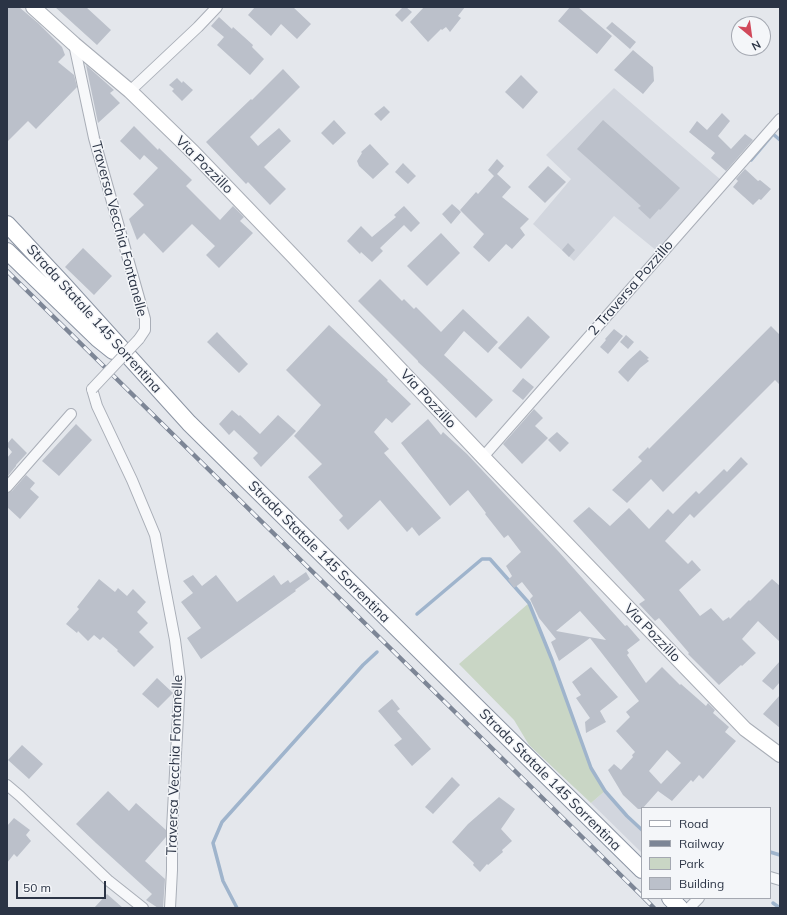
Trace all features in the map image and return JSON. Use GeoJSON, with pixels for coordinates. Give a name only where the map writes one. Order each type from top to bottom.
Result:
{"type":"FeatureCollection","features":[{"type":"Feature","properties":{"kind":"highway","name":"Strada Statale 145 Sorrentina"},"geometry":{"type":"LineString","coordinates":[[7,224],[194,428],[641,869]]}},
{"type":"Feature","properties":{"kind":"highway"},"geometry":{"type":"LineString","coordinates":[[7,251],[98,339],[154,385]]}},
{"type":"Feature","properties":{"kind":"highway"},"geometry":{"type":"LineString","coordinates":[[673,899],[690,904]]}},
{"type":"Feature","properties":{"kind":"main road","name":"Via Pozzillo"},"geometry":{"type":"LineString","coordinates":[[33,7],[130,91],[192,152],[294,256],[483,458],[745,729],[780,755]]}},
{"type":"Feature","properties":{"kind":"street"},"geometry":{"type":"LineString","coordinates":[[130,91],[198,28],[217,7]]}},
{"type":"Feature","properties":{"kind":"street","name":"Traversa Vecchia Fontanelle"},"geometry":{"type":"LineString","coordinates":[[74,44],[94,138],[144,319],[145,330],[139,339],[92,389],[97,406],[132,480],[155,534],[176,640],[180,679],[172,829],[170,908]]}},
{"type":"Feature","properties":{"kind":"street","name":"2 Traversa Pozzillo"},"geometry":{"type":"LineString","coordinates":[[483,458],[780,118]]}},
{"type":"Feature","properties":{"kind":"street"},"geometry":{"type":"LineString","coordinates":[[7,487],[71,414]]}},
{"type":"Feature","properties":{"kind":"street"},"geometry":{"type":"LineString","coordinates":[[7,784],[109,881],[143,908]]}},
{"type":"Feature","properties":{"kind":"shaded area"},"geometry":{"type":"Polygon","coordinates":[[[614,88],[721,180],[657,251],[614,216],[574,261],[533,224],[571,179],[546,155],[614,88]]]}},
{"type":"Feature","properties":{"kind":"shaded area"},"geometry":{"type":"Polygon","coordinates":[[[605,791],[641,829],[641,852],[591,803],[605,791]]]}},
{"type":"Feature","properties":{"kind":"green space"},"geometry":{"type":"Polygon","coordinates":[[[529,603],[552,660],[591,768],[605,791],[591,803],[529,745],[514,720],[459,664],[529,603]]]}},
{"type":"Feature","properties":{"kind":"building"},"geometry":{"type":"Polygon","coordinates":[[[7,7],[19,7],[38,23],[62,47],[65,55],[58,62],[74,75],[77,87],[36,129],[28,121],[7,142],[7,7]]]}},
{"type":"Feature","properties":{"kind":"building"},"geometry":{"type":"Polygon","coordinates":[[[55,7],[86,7],[111,30],[97,45],[55,7]]]}},
{"type":"Feature","properties":{"kind":"building"},"geometry":{"type":"Polygon","coordinates":[[[255,7],[293,7],[311,24],[297,39],[281,24],[271,36],[248,15],[255,7]]]}},
{"type":"Feature","properties":{"kind":"building"},"geometry":{"type":"Polygon","coordinates":[[[403,7],[406,7],[412,12],[402,22],[395,15],[403,7]]]}},
{"type":"Feature","properties":{"kind":"building"},"geometry":{"type":"Polygon","coordinates":[[[424,7],[465,7],[458,16],[461,18],[450,32],[446,27],[442,30],[441,29],[428,42],[410,22],[424,7]]]}},
{"type":"Feature","properties":{"kind":"building"},"geometry":{"type":"Polygon","coordinates":[[[570,7],[578,7],[612,36],[597,54],[558,21],[570,7]]]}},
{"type":"Feature","properties":{"kind":"building"},"geometry":{"type":"Polygon","coordinates":[[[219,17],[253,45],[252,47],[264,59],[250,75],[217,45],[224,37],[211,26],[219,17]]]}},
{"type":"Feature","properties":{"kind":"building"},"geometry":{"type":"Polygon","coordinates":[[[612,22],[636,42],[630,49],[606,28],[612,22]]]}},
{"type":"Feature","properties":{"kind":"building"},"geometry":{"type":"Polygon","coordinates":[[[633,50],[653,67],[654,81],[643,94],[614,70],[633,50]]]}},
{"type":"Feature","properties":{"kind":"building"},"geometry":{"type":"Polygon","coordinates":[[[86,65],[114,90],[110,93],[120,103],[98,123],[86,65]]]}},
{"type":"Feature","properties":{"kind":"building"},"geometry":{"type":"Polygon","coordinates":[[[283,69],[300,87],[250,137],[258,146],[279,128],[291,141],[264,167],[286,189],[270,205],[248,182],[246,184],[206,142],[283,69]]]}},
{"type":"Feature","properties":{"kind":"building"},"geometry":{"type":"Polygon","coordinates":[[[521,75],[538,92],[523,109],[505,92],[521,75]]]}},
{"type":"Feature","properties":{"kind":"building"},"geometry":{"type":"Polygon","coordinates":[[[177,78],[193,90],[182,101],[172,91],[174,89],[169,85],[177,78]]]}},
{"type":"Feature","properties":{"kind":"building"},"geometry":{"type":"Polygon","coordinates":[[[384,106],[390,112],[381,121],[374,114],[384,106]]]}},
{"type":"Feature","properties":{"kind":"building"},"geometry":{"type":"Polygon","coordinates":[[[722,113],[730,121],[718,136],[731,149],[745,134],[753,140],[726,171],[711,158],[715,153],[689,132],[697,121],[707,130],[722,113]]]}},
{"type":"Feature","properties":{"kind":"building"},"geometry":{"type":"Polygon","coordinates":[[[334,120],[346,133],[333,145],[321,133],[334,120]]]}},
{"type":"Feature","properties":{"kind":"building"},"geometry":{"type":"Polygon","coordinates":[[[603,120],[680,188],[650,219],[638,208],[641,206],[577,149],[603,120]]]}},
{"type":"Feature","properties":{"kind":"building"},"geometry":{"type":"Polygon","coordinates":[[[134,126],[158,150],[159,148],[192,180],[186,186],[220,220],[233,206],[244,217],[240,221],[253,233],[219,268],[206,255],[215,246],[192,224],[163,253],[144,233],[137,240],[129,219],[144,205],[133,194],[158,168],[144,155],[140,160],[120,141],[134,126]]]}},
{"type":"Feature","properties":{"kind":"building"},"geometry":{"type":"Polygon","coordinates":[[[370,144],[389,164],[373,179],[359,166],[357,161],[362,153],[361,152],[370,144]]]}},
{"type":"Feature","properties":{"kind":"building"},"geometry":{"type":"Polygon","coordinates":[[[497,159],[504,166],[497,174],[511,187],[502,197],[529,219],[520,228],[525,235],[512,249],[506,244],[489,262],[473,247],[484,234],[460,210],[476,192],[478,194],[494,176],[488,170],[497,159]]]}},
{"type":"Feature","properties":{"kind":"building"},"geometry":{"type":"Polygon","coordinates":[[[403,163],[416,176],[408,184],[395,172],[403,163]]]}},
{"type":"Feature","properties":{"kind":"building"},"geometry":{"type":"Polygon","coordinates":[[[548,166],[566,182],[545,203],[528,187],[548,166]]]}},
{"type":"Feature","properties":{"kind":"building"},"geometry":{"type":"Polygon","coordinates":[[[745,169],[758,181],[760,180],[771,189],[761,200],[759,199],[753,205],[733,187],[738,181],[736,179],[745,169]]]}},
{"type":"Feature","properties":{"kind":"building"},"geometry":{"type":"Polygon","coordinates":[[[452,204],[461,212],[451,224],[442,214],[452,204]]]}},
{"type":"Feature","properties":{"kind":"building"},"geometry":{"type":"Polygon","coordinates":[[[404,206],[420,223],[411,232],[404,225],[380,248],[383,251],[372,262],[361,252],[360,254],[347,241],[361,226],[372,237],[396,217],[394,215],[404,206]]]}},
{"type":"Feature","properties":{"kind":"building"},"geometry":{"type":"Polygon","coordinates":[[[441,233],[460,253],[427,286],[407,266],[441,233]]]}},
{"type":"Feature","properties":{"kind":"building"},"geometry":{"type":"Polygon","coordinates":[[[568,243],[575,250],[569,257],[562,250],[568,243]]]}},
{"type":"Feature","properties":{"kind":"building"},"geometry":{"type":"Polygon","coordinates":[[[83,248],[112,276],[94,295],[65,267],[83,248]]]}},
{"type":"Feature","properties":{"kind":"building"},"geometry":{"type":"Polygon","coordinates":[[[380,279],[402,301],[404,299],[414,309],[416,307],[441,332],[463,309],[498,342],[488,353],[464,331],[444,355],[493,400],[476,418],[358,301],[380,279]]]}},
{"type":"Feature","properties":{"kind":"building"},"geometry":{"type":"Polygon","coordinates":[[[528,316],[550,337],[521,369],[498,348],[528,316]]]}},
{"type":"Feature","properties":{"kind":"building"},"geometry":{"type":"Polygon","coordinates":[[[329,325],[388,380],[387,381],[411,404],[392,423],[386,418],[374,432],[389,449],[384,453],[441,518],[419,536],[412,527],[407,532],[380,500],[348,530],[339,520],[343,516],[308,477],[322,464],[294,436],[321,405],[286,370],[329,325]]]}},
{"type":"Feature","properties":{"kind":"building"},"geometry":{"type":"Polygon","coordinates":[[[771,326],[780,335],[780,385],[775,380],[663,492],[651,479],[627,503],[612,490],[642,461],[638,457],[648,447],[649,449],[771,326]]]}},
{"type":"Feature","properties":{"kind":"building"},"geometry":{"type":"Polygon","coordinates":[[[614,329],[623,336],[608,354],[600,347],[614,329]]]}},
{"type":"Feature","properties":{"kind":"building"},"geometry":{"type":"Polygon","coordinates":[[[217,332],[248,364],[239,373],[207,342],[217,332]]]}},
{"type":"Feature","properties":{"kind":"building"},"geometry":{"type":"Polygon","coordinates":[[[626,335],[634,342],[628,349],[620,342],[626,335]]]}},
{"type":"Feature","properties":{"kind":"building"},"geometry":{"type":"Polygon","coordinates":[[[640,350],[649,358],[647,359],[649,361],[640,368],[628,382],[618,372],[640,350]]]}},
{"type":"Feature","properties":{"kind":"building"},"geometry":{"type":"Polygon","coordinates":[[[523,378],[534,387],[523,400],[512,391],[523,378]]]}},
{"type":"Feature","properties":{"kind":"building"},"geometry":{"type":"Polygon","coordinates":[[[534,409],[543,418],[535,426],[548,438],[522,464],[503,444],[534,409]]]}},
{"type":"Feature","properties":{"kind":"building"},"geometry":{"type":"Polygon","coordinates":[[[232,410],[239,416],[240,415],[260,434],[278,415],[296,431],[261,467],[253,458],[258,453],[234,430],[229,435],[219,424],[232,410]]]}},
{"type":"Feature","properties":{"kind":"building"},"geometry":{"type":"Polygon","coordinates":[[[428,419],[441,435],[443,432],[467,454],[559,552],[625,626],[627,625],[640,640],[627,650],[629,653],[627,655],[646,683],[662,667],[680,685],[681,684],[706,706],[708,703],[715,710],[713,713],[729,727],[725,732],[736,741],[703,779],[699,775],[693,782],[691,780],[672,801],[658,791],[644,807],[641,807],[641,809],[638,809],[623,795],[608,770],[614,764],[621,770],[633,757],[632,755],[635,752],[616,731],[630,717],[626,712],[639,701],[590,638],[559,661],[551,642],[556,639],[539,618],[530,599],[533,596],[522,582],[514,588],[508,580],[512,576],[506,566],[521,552],[508,535],[504,538],[468,490],[450,506],[401,443],[428,419]],[[580,611],[556,631],[606,640],[580,611]],[[667,750],[649,771],[661,784],[681,763],[667,750]]]}},
{"type":"Feature","properties":{"kind":"building"},"geometry":{"type":"Polygon","coordinates":[[[76,424],[92,440],[59,476],[42,461],[76,424]]]}},
{"type":"Feature","properties":{"kind":"building"},"geometry":{"type":"Polygon","coordinates":[[[557,432],[569,443],[560,452],[548,440],[557,432]]]}},
{"type":"Feature","properties":{"kind":"building"},"geometry":{"type":"Polygon","coordinates":[[[12,438],[27,453],[7,477],[7,458],[12,452],[7,444],[12,438]]]}},
{"type":"Feature","properties":{"kind":"building"},"geometry":{"type":"Polygon","coordinates":[[[741,457],[748,464],[694,518],[690,514],[665,541],[688,564],[692,560],[701,570],[679,590],[700,616],[711,608],[723,621],[729,617],[730,619],[772,579],[780,586],[780,642],[758,621],[742,639],[756,653],[719,685],[688,654],[689,653],[659,618],[655,621],[639,604],[645,600],[573,521],[589,507],[610,526],[629,508],[649,529],[668,509],[673,514],[696,491],[699,494],[724,469],[727,472],[741,457]]]}},
{"type":"Feature","properties":{"kind":"building"},"geometry":{"type":"Polygon","coordinates":[[[26,475],[35,483],[30,489],[39,497],[20,519],[7,507],[7,493],[12,491],[26,475]]]}},
{"type":"Feature","properties":{"kind":"building"},"geometry":{"type":"Polygon","coordinates":[[[306,572],[310,579],[295,590],[296,591],[201,659],[187,638],[201,628],[181,602],[193,593],[183,581],[193,575],[202,586],[216,575],[237,602],[274,575],[281,585],[288,580],[290,583],[306,572]]]}},
{"type":"Feature","properties":{"kind":"building"},"geometry":{"type":"Polygon","coordinates":[[[99,579],[115,592],[118,588],[127,596],[133,589],[146,602],[137,612],[148,623],[139,632],[154,647],[134,667],[103,637],[100,640],[94,635],[88,641],[78,631],[77,633],[66,624],[79,609],[77,607],[99,579]]]}},
{"type":"Feature","properties":{"kind":"building"},"geometry":{"type":"Polygon","coordinates":[[[780,661],[780,682],[773,690],[762,681],[780,661]]]}},
{"type":"Feature","properties":{"kind":"building"},"geometry":{"type":"Polygon","coordinates":[[[591,667],[618,697],[600,711],[606,722],[586,733],[585,722],[590,718],[576,698],[581,695],[572,682],[591,667]]]}},
{"type":"Feature","properties":{"kind":"building"},"geometry":{"type":"Polygon","coordinates":[[[157,678],[173,693],[158,708],[142,694],[157,678]]]}},
{"type":"Feature","properties":{"kind":"building"},"geometry":{"type":"Polygon","coordinates":[[[780,695],[780,728],[763,714],[780,695]]]}},
{"type":"Feature","properties":{"kind":"building"},"geometry":{"type":"Polygon","coordinates":[[[392,699],[400,709],[397,711],[431,749],[412,766],[394,745],[402,739],[378,711],[392,699]]]}},
{"type":"Feature","properties":{"kind":"building"},"geometry":{"type":"Polygon","coordinates":[[[22,745],[43,764],[29,779],[8,760],[22,745]]]}},
{"type":"Feature","properties":{"kind":"building"},"geometry":{"type":"Polygon","coordinates":[[[452,777],[460,785],[433,814],[425,807],[452,777]]]}},
{"type":"Feature","properties":{"kind":"building"},"geometry":{"type":"Polygon","coordinates":[[[108,791],[129,811],[136,803],[166,830],[166,837],[145,861],[165,879],[163,908],[158,908],[146,900],[152,894],[76,824],[108,791]]]}},
{"type":"Feature","properties":{"kind":"building"},"geometry":{"type":"Polygon","coordinates":[[[499,797],[515,809],[501,829],[512,841],[502,850],[503,852],[488,865],[487,864],[480,872],[473,865],[474,863],[452,842],[468,824],[499,797]]]}},
{"type":"Feature","properties":{"kind":"building"},"geometry":{"type":"Polygon","coordinates":[[[14,818],[30,830],[26,835],[31,841],[17,857],[14,854],[7,863],[7,826],[14,818]]]}},
{"type":"Feature","properties":{"kind":"building"},"geometry":{"type":"Polygon","coordinates":[[[107,894],[123,908],[94,908],[107,894]]]}},
{"type":"Feature","properties":{"kind":"waterway"},"geometry":{"type":"LineString","coordinates":[[751,160],[773,134],[780,140]]}},
{"type":"Feature","properties":{"kind":"waterway"},"geometry":{"type":"LineString","coordinates":[[417,614],[482,559],[490,559],[529,603],[552,660],[591,768],[605,791],[641,829]]}},
{"type":"Feature","properties":{"kind":"waterway"},"geometry":{"type":"LineString","coordinates":[[237,908],[223,881],[213,843],[222,822],[363,665],[377,652]]}},
{"type":"Feature","properties":{"kind":"waterway"},"geometry":{"type":"LineString","coordinates":[[771,852],[780,855]]}},
{"type":"Feature","properties":{"kind":"waterway"},"geometry":{"type":"LineString","coordinates":[[773,903],[780,908]]}},
{"type":"Feature","properties":{"kind":"railway"},"geometry":{"type":"LineString","coordinates":[[7,271],[641,895]]}},
{"type":"Feature","properties":{"kind":"railway"},"geometry":{"type":"LineString","coordinates":[[645,899],[654,908]]}}]}
